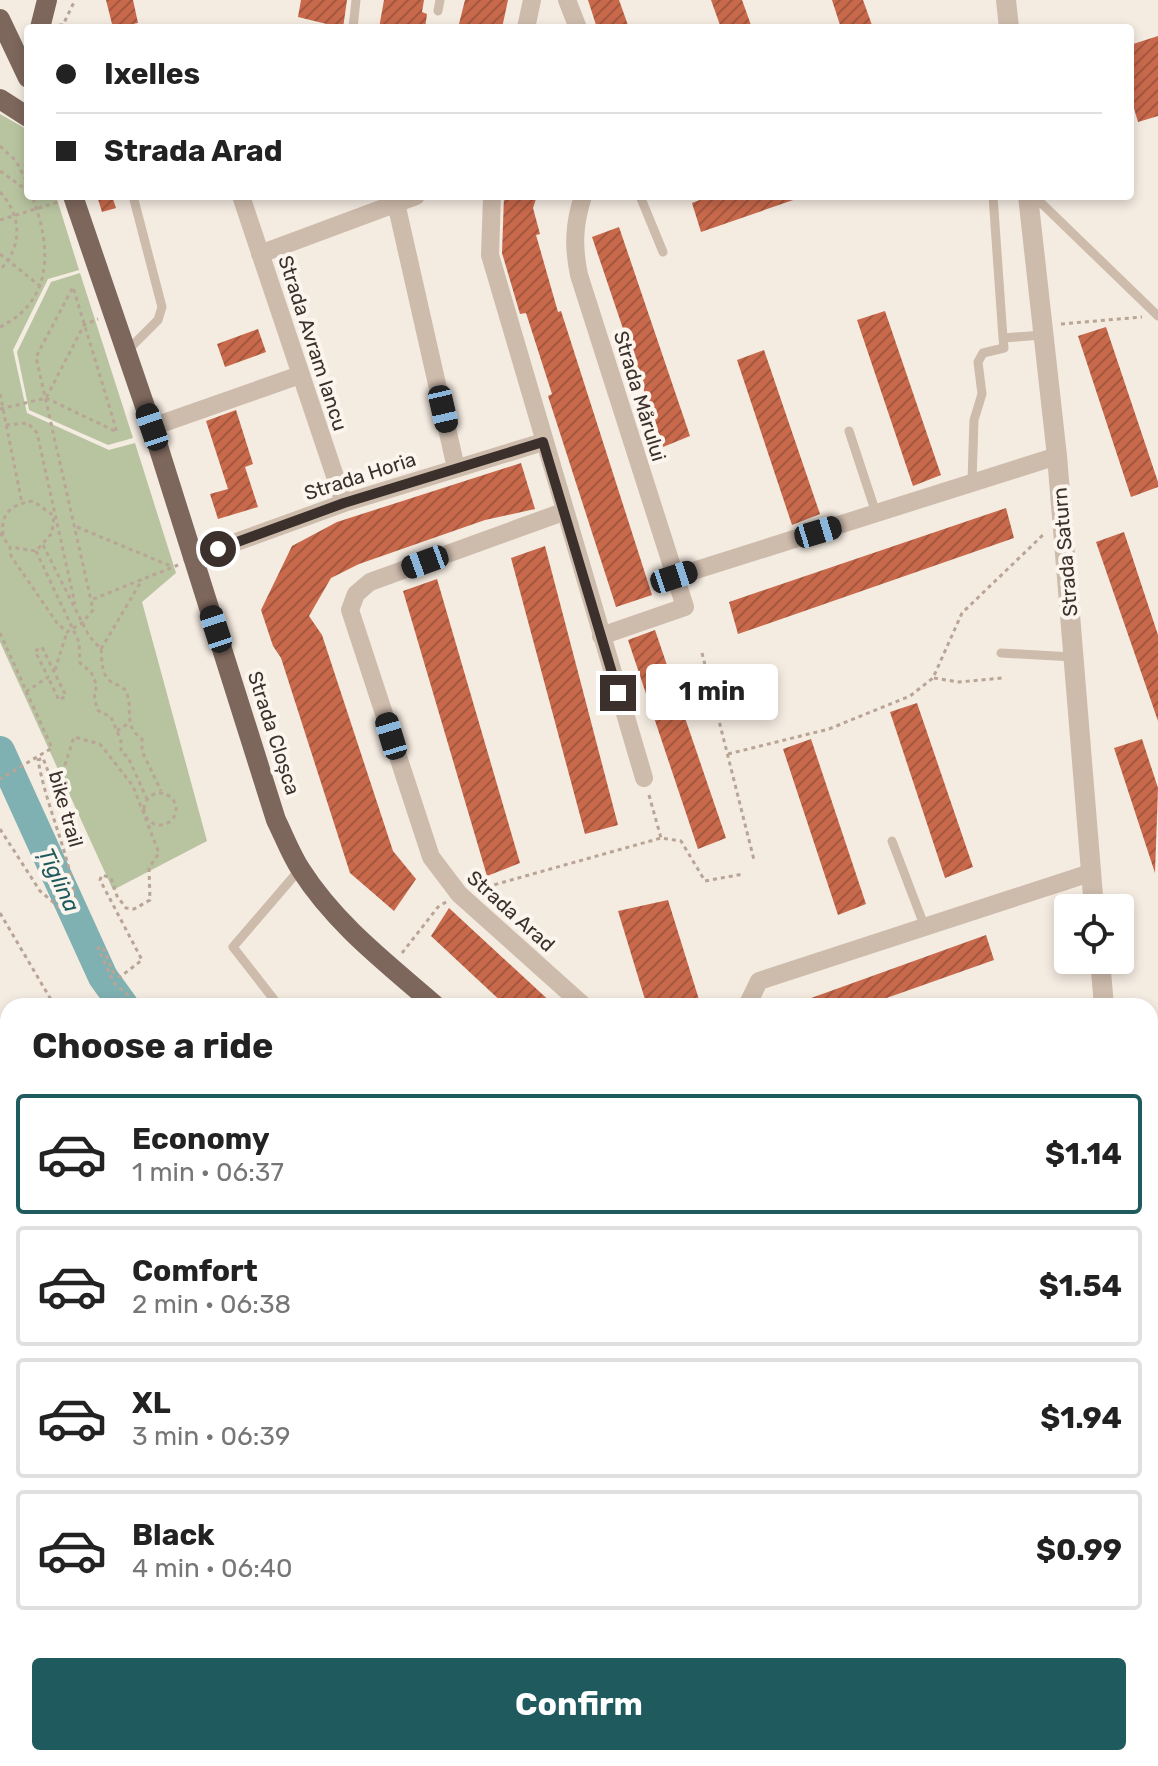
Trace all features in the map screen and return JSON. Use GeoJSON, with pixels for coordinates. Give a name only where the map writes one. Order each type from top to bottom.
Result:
{"type":"FeatureCollection","features":[{"type":"Feature","properties":{"kind":"main road"},"geometry":{"type":"LineString","coordinates":[[41,24],[47,0]]}},
{"type":"Feature","properties":{"kind":"main road"},"geometry":{"type":"LineString","coordinates":[[0,19],[24,70]]}},
{"type":"Feature","properties":{"kind":"main road"},"geometry":{"type":"LineString","coordinates":[[0,99],[24,114]]}},
{"type":"Feature","properties":{"kind":"main road","name":"Strada Cloșca"},"geometry":{"type":"LineString","coordinates":[[64,200],[127,352],[276,820],[300,869],[354,936],[427,998]]}},
{"type":"Feature","properties":{"kind":"street"},"geometry":{"type":"LineString","coordinates":[[527,24],[532,0]]}},
{"type":"Feature","properties":{"kind":"street"},"geometry":{"type":"LineString","coordinates":[[567,0],[576,24]]}},
{"type":"Feature","properties":{"kind":"street"},"geometry":{"type":"LineString","coordinates":[[1006,0],[1009,24]]}},
{"type":"Feature","properties":{"kind":"street","name":"Strada Avram Iancu"},"geometry":{"type":"LineString","coordinates":[[242,200],[344,503]]}},
{"type":"Feature","properties":{"kind":"street"},"geometry":{"type":"LineString","coordinates":[[260,254],[405,200]]}},
{"type":"Feature","properties":{"kind":"street"},"geometry":{"type":"LineString","coordinates":[[492,200],[490,255],[563,512],[644,778]]}},
{"type":"Feature","properties":{"kind":"street","name":"Strada Mărului"},"geometry":{"type":"LineString","coordinates":[[582,200],[575,221],[574,250],[579,275],[685,607],[601,636]]}},
{"type":"Feature","properties":{"kind":"street","name":"Strada Saturn"},"geometry":{"type":"LineString","coordinates":[[1031,200],[1057,456],[1092,894]]}},
{"type":"Feature","properties":{"kind":"street"},"geometry":{"type":"LineString","coordinates":[[396,203],[456,468]]}},
{"type":"Feature","properties":{"kind":"street"},"geometry":{"type":"LineString","coordinates":[[152,427],[300,375]]}},
{"type":"Feature","properties":{"kind":"street","name":"Strada Horia"},"geometry":{"type":"LineString","coordinates":[[192,558],[344,503],[543,442]]}},
{"type":"Feature","properties":{"kind":"street"},"geometry":{"type":"LineString","coordinates":[[674,577],[1057,456]]}},
{"type":"Feature","properties":{"kind":"street","name":"Strada Arad"},"geometry":{"type":"LineString","coordinates":[[563,512],[370,582],[356,594],[350,610],[423,838],[445,880],[575,998]]}},
{"type":"Feature","properties":{"kind":"street"},"geometry":{"type":"LineString","coordinates":[[751,998],[759,981],[1090,873]]}},
{"type":"Feature","properties":{"kind":"street"},"geometry":{"type":"LineString","coordinates":[[1101,974],[1103,998]]}},
{"type":"Feature","properties":{"kind":"lane"},"geometry":{"type":"LineString","coordinates":[[353,24],[356,0]]}},
{"type":"Feature","properties":{"kind":"lane"},"geometry":{"type":"LineString","coordinates":[[127,352],[158,320],[162,307],[134,200]]}},
{"type":"Feature","properties":{"kind":"lane"},"geometry":{"type":"LineString","coordinates":[[642,200],[663,252]]}},
{"type":"Feature","properties":{"kind":"lane"},"geometry":{"type":"LineString","coordinates":[[972,481],[974,420],[982,394],[978,362],[983,353],[1004,348],[993,200]]}},
{"type":"Feature","properties":{"kind":"lane"},"geometry":{"type":"LineString","coordinates":[[1035,200],[1158,316]]}},
{"type":"Feature","properties":{"kind":"lane"},"geometry":{"type":"LineString","coordinates":[[1003,338],[1042,330]]}},
{"type":"Feature","properties":{"kind":"lane"},"geometry":{"type":"LineString","coordinates":[[849,431],[876,513]]}},
{"type":"Feature","properties":{"kind":"lane"},"geometry":{"type":"LineString","coordinates":[[1001,653],[1073,657]]}},
{"type":"Feature","properties":{"kind":"lane"},"geometry":{"type":"LineString","coordinates":[[892,841],[924,925]]}},
{"type":"Feature","properties":{"kind":"lane"},"geometry":{"type":"LineString","coordinates":[[273,998],[233,947],[300,869]]}},
{"type":"Feature","properties":{"kind":"path"},"geometry":{"type":"LineString","coordinates":[[0,146],[16,161],[24,176]]}},
{"type":"Feature","properties":{"kind":"path"},"geometry":{"type":"LineString","coordinates":[[0,171],[24,188]]}},
{"type":"Feature","properties":{"kind":"path"},"geometry":{"type":"LineString","coordinates":[[0,192],[15,215],[17,239],[8,262],[0,270]]}},
{"type":"Feature","properties":{"kind":"path"},"geometry":{"type":"LineString","coordinates":[[0,327],[27,305],[40,286],[47,255],[34,200]]}},
{"type":"Feature","properties":{"kind":"path"},"geometry":{"type":"LineString","coordinates":[[0,220],[61,200]]}},
{"type":"Feature","properties":{"kind":"path"},"geometry":{"type":"LineString","coordinates":[[0,254],[40,286]]}},
{"type":"Feature","properties":{"kind":"path"},"geometry":{"type":"LineString","coordinates":[[2,408],[46,398],[117,432],[73,287],[36,357],[46,398],[93,610],[82,623],[67,632]]}},
{"type":"Feature","properties":{"kind":"path"},"geometry":{"type":"LineString","coordinates":[[46,398],[84,325],[113,312]]}},
{"type":"Feature","properties":{"kind":"path"},"geometry":{"type":"LineString","coordinates":[[1042,330],[1158,316]]}},
{"type":"Feature","properties":{"kind":"path"},"geometry":{"type":"LineString","coordinates":[[0,394],[22,503]]}},
{"type":"Feature","properties":{"kind":"path"},"geometry":{"type":"LineString","coordinates":[[6,425],[28,423],[37,433],[77,611]]}},
{"type":"Feature","properties":{"kind":"path"},"geometry":{"type":"LineString","coordinates":[[4,538],[1,526],[12,505],[33,501],[54,516]]}},
{"type":"Feature","properties":{"kind":"path"},"geometry":{"type":"LineString","coordinates":[[728,754],[829,729],[884,709],[933,678],[962,613],[1062,514]]}},
{"type":"Feature","properties":{"kind":"path"},"geometry":{"type":"LineString","coordinates":[[10,547],[36,551],[52,533],[54,516]]}},
{"type":"Feature","properties":{"kind":"path"},"geometry":{"type":"LineString","coordinates":[[75,527],[173,567]]}},
{"type":"Feature","properties":{"kind":"path"},"geometry":{"type":"LineString","coordinates":[[0,533],[10,547],[11,556],[57,623],[67,632]]}},
{"type":"Feature","properties":{"kind":"path"},"geometry":{"type":"LineString","coordinates":[[36,551],[79,642],[80,663],[93,679],[97,710],[111,717],[121,752],[128,757],[147,799],[149,819],[156,826],[164,826],[175,813],[169,796],[161,791],[142,751],[142,739],[130,722],[125,688],[109,681],[104,671],[101,649],[82,623],[43,545]]}},
{"type":"Feature","properties":{"kind":"path"},"geometry":{"type":"LineString","coordinates":[[91,600],[192,558]]}},
{"type":"Feature","properties":{"kind":"path"},"geometry":{"type":"LineString","coordinates":[[101,649],[142,579]]}},
{"type":"Feature","properties":{"kind":"path"},"geometry":{"type":"LineString","coordinates":[[55,671],[67,632]]}},
{"type":"Feature","properties":{"kind":"path"},"geometry":{"type":"LineString","coordinates":[[0,633],[52,748],[0,779]]}},
{"type":"Feature","properties":{"kind":"path"},"geometry":{"type":"LineString","coordinates":[[42,647],[55,671],[66,696],[59,700],[35,651],[42,647]]}},
{"type":"Feature","properties":{"kind":"path"},"geometry":{"type":"LineString","coordinates":[[702,653],[754,860]]}},
{"type":"Feature","properties":{"kind":"path"},"geometry":{"type":"LineString","coordinates":[[93,679],[104,671]]}},
{"type":"Feature","properties":{"kind":"path"},"geometry":{"type":"LineString","coordinates":[[26,692],[48,677]]}},
{"type":"Feature","properties":{"kind":"path"},"geometry":{"type":"LineString","coordinates":[[933,678],[959,682],[1002,678]]}},
{"type":"Feature","properties":{"kind":"path"},"geometry":{"type":"LineString","coordinates":[[117,731],[130,722]]}},
{"type":"Feature","properties":{"kind":"path","name":"bike trail"},"geometry":{"type":"LineString","coordinates":[[0,829],[40,891],[66,913],[76,909],[74,881],[60,845],[38,760],[43,758],[51,779],[59,783],[74,737],[100,744],[133,786],[159,853],[149,868],[150,900],[134,909],[126,908],[117,896],[111,878],[102,875],[100,880],[142,960],[120,977],[103,947],[98,948],[114,983],[132,998]]}},
{"type":"Feature","properties":{"kind":"path"},"geometry":{"type":"LineString","coordinates":[[644,778],[661,838]]}},
{"type":"Feature","properties":{"kind":"path"},"geometry":{"type":"LineString","coordinates":[[147,799],[161,791]]}},
{"type":"Feature","properties":{"kind":"path"},"geometry":{"type":"LineString","coordinates":[[391,967],[438,907],[459,894],[661,838],[681,841],[705,881],[743,874]]}},
{"type":"Feature","properties":{"kind":"path"},"geometry":{"type":"LineString","coordinates":[[0,913],[50,998]]}},
{"type":"Feature","properties":{"kind":"green space"},"geometry":{"type":"Polygon","coordinates":[[[0,114],[24,128],[24,200],[57,200],[79,270],[48,279],[13,350],[27,413],[109,450],[135,443],[176,573],[142,602],[207,841],[113,890],[0,642],[0,114]]]}},
{"type":"Feature","properties":{"kind":"green space"},"geometry":{"type":"Polygon","coordinates":[[[80,273],[133,438],[108,445],[29,410],[17,352],[51,282],[80,273]]]}},
{"type":"Feature","properties":{"kind":"building"},"geometry":{"type":"Polygon","coordinates":[[[106,0],[133,0],[138,23],[112,24],[106,0]]]}},
{"type":"Feature","properties":{"kind":"building"},"geometry":{"type":"Polygon","coordinates":[[[301,0],[347,0],[344,24],[327,24],[298,17],[301,0]]]}},
{"type":"Feature","properties":{"kind":"building"},"geometry":{"type":"Polygon","coordinates":[[[384,0],[424,0],[422,12],[427,14],[426,24],[380,24],[384,0]]]}},
{"type":"Feature","properties":{"kind":"building"},"geometry":{"type":"Polygon","coordinates":[[[465,0],[508,0],[503,24],[459,24],[465,0]]]}},
{"type":"Feature","properties":{"kind":"building"},"geometry":{"type":"Polygon","coordinates":[[[588,0],[619,0],[628,24],[596,24],[588,0]]]}},
{"type":"Feature","properties":{"kind":"building"},"geometry":{"type":"Polygon","coordinates":[[[711,0],[742,0],[751,24],[720,24],[711,0]]]}},
{"type":"Feature","properties":{"kind":"building"},"geometry":{"type":"Polygon","coordinates":[[[832,0],[863,0],[872,24],[840,24],[832,0]]]}},
{"type":"Feature","properties":{"kind":"building"},"geometry":{"type":"Polygon","coordinates":[[[1158,36],[1158,116],[1138,122],[1134,108],[1134,44],[1158,36]]]}},
{"type":"Feature","properties":{"kind":"building"},"geometry":{"type":"Polygon","coordinates":[[[98,200],[113,200],[116,208],[102,212],[98,200]]]}},
{"type":"Feature","properties":{"kind":"building"},"geometry":{"type":"Polygon","coordinates":[[[504,200],[536,200],[533,208],[540,234],[536,235],[558,312],[561,311],[652,595],[616,607],[548,396],[552,394],[526,313],[520,314],[502,253],[504,200]]]}},
{"type":"Feature","properties":{"kind":"building"},"geometry":{"type":"Polygon","coordinates":[[[700,200],[793,200],[701,232],[692,203],[700,200]]]}},
{"type":"Feature","properties":{"kind":"building"},"geometry":{"type":"Polygon","coordinates":[[[619,227],[690,436],[663,447],[592,237],[619,227]]]}},
{"type":"Feature","properties":{"kind":"building"},"geometry":{"type":"Polygon","coordinates":[[[885,311],[941,475],[913,486],[857,320],[885,311]]]}},
{"type":"Feature","properties":{"kind":"building"},"geometry":{"type":"Polygon","coordinates":[[[1106,327],[1158,482],[1158,487],[1131,497],[1078,336],[1106,327]]]}},
{"type":"Feature","properties":{"kind":"building"},"geometry":{"type":"Polygon","coordinates":[[[258,329],[266,352],[225,367],[217,344],[258,329]]]}},
{"type":"Feature","properties":{"kind":"building"},"geometry":{"type":"Polygon","coordinates":[[[764,350],[820,514],[792,525],[737,360],[764,350]]]}},
{"type":"Feature","properties":{"kind":"building"},"geometry":{"type":"Polygon","coordinates":[[[236,410],[253,464],[245,467],[258,507],[218,519],[210,494],[228,489],[206,421],[236,410]]]}},
{"type":"Feature","properties":{"kind":"building"},"geometry":{"type":"Polygon","coordinates":[[[521,463],[535,509],[485,520],[359,564],[331,578],[309,616],[322,635],[393,851],[416,879],[394,911],[350,873],[281,658],[273,646],[261,610],[292,546],[337,522],[521,463]]]}},
{"type":"Feature","properties":{"kind":"building"},"geometry":{"type":"Polygon","coordinates":[[[1006,508],[1014,538],[738,634],[729,602],[1006,508]]]}},
{"type":"Feature","properties":{"kind":"building"},"geometry":{"type":"Polygon","coordinates":[[[1124,532],[1158,635],[1158,721],[1096,542],[1124,532]]]}},
{"type":"Feature","properties":{"kind":"building"},"geometry":{"type":"Polygon","coordinates":[[[545,546],[618,825],[585,834],[511,558],[545,546]]]}},
{"type":"Feature","properties":{"kind":"building"},"geometry":{"type":"Polygon","coordinates":[[[437,579],[520,863],[487,876],[403,591],[437,579]]]}},
{"type":"Feature","properties":{"kind":"building"},"geometry":{"type":"Polygon","coordinates":[[[655,630],[726,838],[698,849],[628,640],[655,630]]]}},
{"type":"Feature","properties":{"kind":"building"},"geometry":{"type":"Polygon","coordinates":[[[917,703],[973,867],[945,878],[890,712],[917,703]]]}},
{"type":"Feature","properties":{"kind":"building"},"geometry":{"type":"Polygon","coordinates":[[[811,739],[866,904],[838,915],[783,749],[811,739]]]}},
{"type":"Feature","properties":{"kind":"building"},"geometry":{"type":"Polygon","coordinates":[[[1142,739],[1158,788],[1155,873],[1114,748],[1142,739]]]}},
{"type":"Feature","properties":{"kind":"building"},"geometry":{"type":"Polygon","coordinates":[[[668,900],[699,998],[645,998],[618,911],[668,900]]]}},
{"type":"Feature","properties":{"kind":"building"},"geometry":{"type":"Polygon","coordinates":[[[449,908],[546,998],[497,998],[431,936],[449,908]]]}},
{"type":"Feature","properties":{"kind":"building"},"geometry":{"type":"Polygon","coordinates":[[[986,935],[994,960],[887,998],[811,998],[986,935]]]}},
{"type":"Feature","properties":{"kind":"waterway","name":"Țiglina"},"geometry":{"type":"LineString","coordinates":[[0,751],[103,977],[118,998]]}},
{"type":"Feature","properties":{"kind":"route"},"geometry":{"type":"LineString","coordinates":[[218,549],[344,503],[543,442],[618,693]]}}]}
